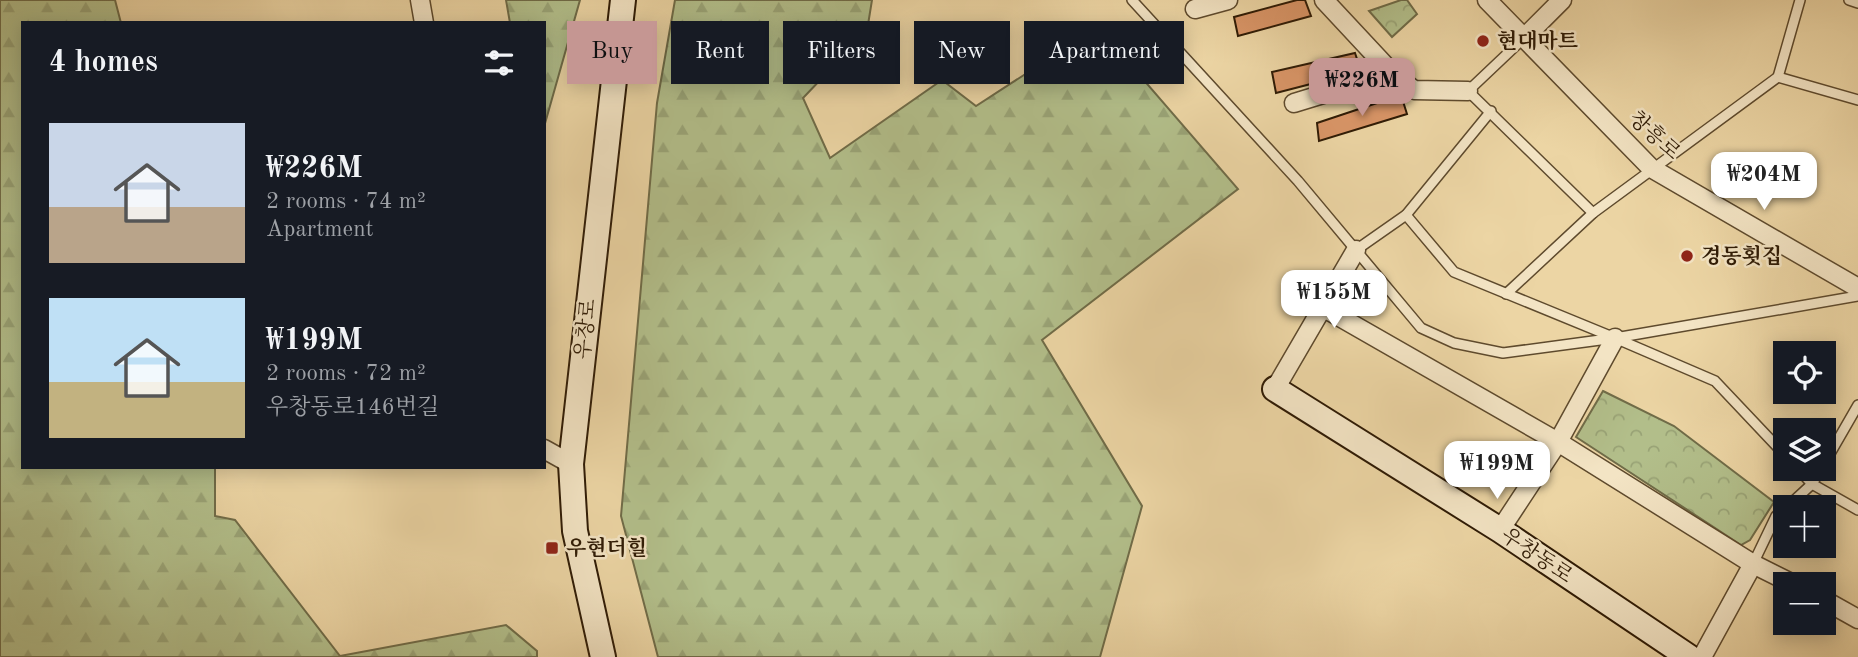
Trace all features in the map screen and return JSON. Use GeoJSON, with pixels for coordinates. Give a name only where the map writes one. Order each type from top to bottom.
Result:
{"type":"FeatureCollection","features":[{"type":"Feature","properties":{"kind":"main road","name":"우창로"},"geometry":{"type":"LineString","coordinates":[[603,657],[575,531],[571,464],[623,0]]}},
{"type":"Feature","properties":{"kind":"main road","name":"우창동로"},"geometry":{"type":"LineString","coordinates":[[1275,389],[1500,530],[1689,657]]}},
{"type":"Feature","properties":{"kind":"street"},"geometry":{"type":"LineString","coordinates":[[420,0],[424,21]]}},
{"type":"Feature","properties":{"kind":"street"},"geometry":{"type":"LineString","coordinates":[[1195,9],[1228,0]]}},
{"type":"Feature","properties":{"kind":"street"},"geometry":{"type":"LineString","coordinates":[[1324,0],[1392,73],[1414,90],[1468,91]]}},
{"type":"Feature","properties":{"kind":"street","name":"창흥로"},"geometry":{"type":"LineString","coordinates":[[1487,0],[1651,168],[1858,288]]}},
{"type":"Feature","properties":{"kind":"street"},"geometry":{"type":"LineString","coordinates":[[1525,37],[1562,0]]}},
{"type":"Feature","properties":{"kind":"street"},"geometry":{"type":"LineString","coordinates":[[1294,103],[1392,73]]}},
{"type":"Feature","properties":{"kind":"street"},"geometry":{"type":"LineString","coordinates":[[1275,389],[1356,250]]}},
{"type":"Feature","properties":{"kind":"street"},"geometry":{"type":"LineString","coordinates":[[1324,308],[1558,442],[1773,574]]}},
{"type":"Feature","properties":{"kind":"street"},"geometry":{"type":"LineString","coordinates":[[1500,530],[1558,442],[1615,338]]}},
{"type":"Feature","properties":{"kind":"street"},"geometry":{"type":"LineString","coordinates":[[546,450],[571,464]]}},
{"type":"Feature","properties":{"kind":"street"},"geometry":{"type":"LineString","coordinates":[[1702,657],[1753,564]]}},
{"type":"Feature","properties":{"kind":"street"},"geometry":{"type":"LineString","coordinates":[[1836,607],[1858,619]]}},
{"type":"Feature","properties":{"kind":"lane"},"geometry":{"type":"LineString","coordinates":[[1132,0],[1298,181],[1421,328],[1454,343],[1503,353],[1615,338],[1858,296]]}},
{"type":"Feature","properties":{"kind":"lane"},"geometry":{"type":"LineString","coordinates":[[1506,294],[1593,213],[1778,77],[1800,0]]}},
{"type":"Feature","properties":{"kind":"lane"},"geometry":{"type":"LineString","coordinates":[[1849,0],[1858,3]]}},
{"type":"Feature","properties":{"kind":"lane"},"geometry":{"type":"LineString","coordinates":[[1525,37],[1468,91],[1593,213]]}},
{"type":"Feature","properties":{"kind":"lane"},"geometry":{"type":"LineString","coordinates":[[1778,77],[1858,100]]}},
{"type":"Feature","properties":{"kind":"lane"},"geometry":{"type":"LineString","coordinates":[[1356,250],[1406,215],[1491,111]]}},
{"type":"Feature","properties":{"kind":"lane"},"geometry":{"type":"LineString","coordinates":[[1406,215],[1454,272],[1716,381],[1773,442]]}},
{"type":"Feature","properties":{"kind":"lane"},"geometry":{"type":"LineString","coordinates":[[1836,444],[1858,407]]}},
{"type":"Feature","properties":{"kind":"lane"},"geometry":{"type":"LineString","coordinates":[[1809,481],[1858,510]]}},
{"type":"Feature","properties":{"kind":"lane"},"geometry":{"type":"LineString","coordinates":[[1800,495],[1814,481]]}},
{"type":"Feature","properties":{"kind":"lane"},"geometry":{"type":"LineString","coordinates":[[1753,564],[1773,522]]}},
{"type":"Feature","properties":{"kind":"green space"},"geometry":{"type":"Polygon","coordinates":[[[0,0],[115,0],[120,21],[21,21],[21,469],[215,469],[215,516],[235,520],[340,656],[506,625],[537,651],[537,657],[0,657],[0,0]]]}},
{"type":"Feature","properties":{"kind":"green space"},"geometry":{"type":"Polygon","coordinates":[[[506,0],[580,0],[574,21],[567,21],[567,46],[546,120],[546,21],[510,21],[506,0]]]}},
{"type":"Feature","properties":{"kind":"green space"},"geometry":{"type":"Polygon","coordinates":[[[675,0],[872,0],[869,21],[783,21],[783,84],[816,84],[803,98],[830,158],[936,84],[947,84],[976,106],[1024,75],[1024,84],[1147,84],[1238,189],[1042,340],[1142,506],[1100,657],[658,657],[621,516],[657,103],[671,23],[671,84],[769,84],[769,21],[671,21],[675,0]]]}},
{"type":"Feature","properties":{"kind":"green space"},"geometry":{"type":"Polygon","coordinates":[[[1407,0],[1417,14],[1392,37],[1369,11],[1407,0]]]}},
{"type":"Feature","properties":{"kind":"green space"},"geometry":{"type":"Polygon","coordinates":[[[1603,391],[1674,426],[1773,504],[1750,540],[1741,545],[1576,437],[1603,391]]]}},
{"type":"Feature","properties":{"kind":"building"},"geometry":{"type":"Polygon","coordinates":[[[1305,0],[1311,16],[1238,36],[1234,17],[1305,0]]]}},
{"type":"Feature","properties":{"kind":"building"},"geometry":{"type":"Polygon","coordinates":[[[1355,53],[1361,71],[1276,93],[1272,72],[1355,53]]]}},
{"type":"Feature","properties":{"kind":"building"},"geometry":{"type":"Polygon","coordinates":[[[1401,95],[1407,114],[1319,141],[1317,123],[1401,95]]]}},
{"type":"Feature","properties":{"kind":"place","name":"현대마트"},"geometry":{"type":"Point","coordinates":[1483,41]}},
{"type":"Feature","properties":{"kind":"place","name":"경동횟집"},"geometry":{"type":"Point","coordinates":[1687,256]}},
{"type":"Feature","properties":{"kind":"place","name":"우현더힐"},"geometry":{"type":"Point","coordinates":[552,548]}}]}
